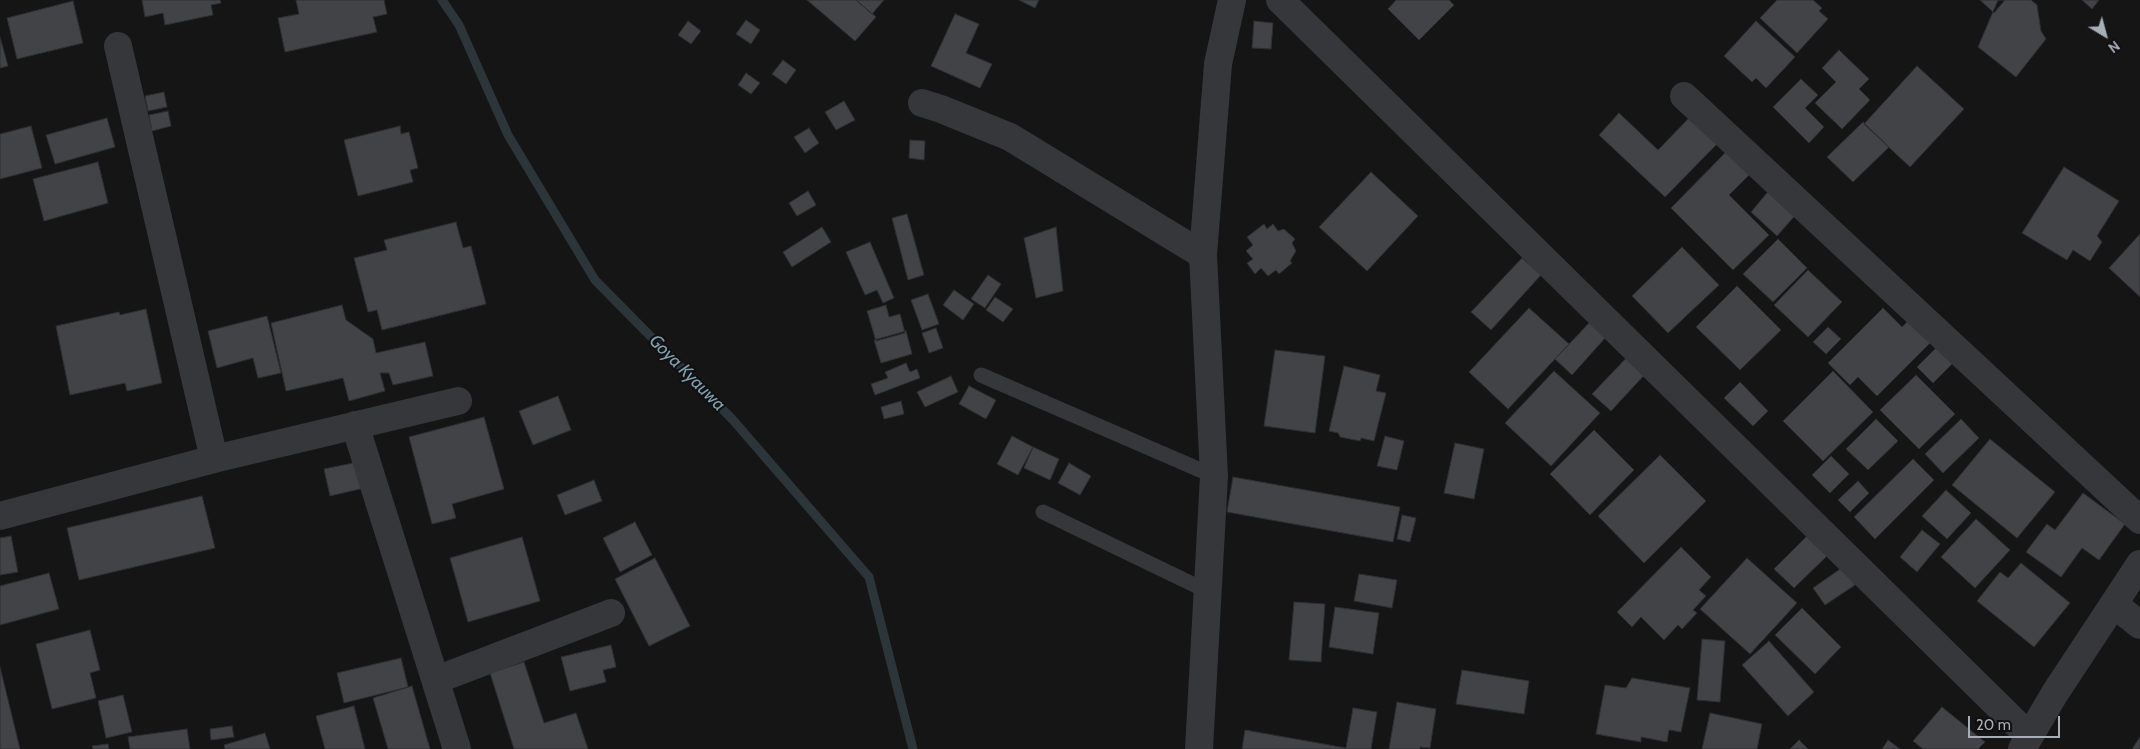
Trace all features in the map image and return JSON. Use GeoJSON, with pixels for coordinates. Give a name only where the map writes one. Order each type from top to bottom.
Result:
{"type":"FeatureCollection","features":[{"type":"Feature","properties":{"kind":"street"},"geometry":{"type":"LineString","coordinates":[[1199,749],[1214,476],[1203,255],[1218,64],[1232,0]]}},
{"type":"Feature","properties":{"kind":"street"},"geometry":{"type":"LineString","coordinates":[[1280,0],[2025,743],[2140,564]]}},
{"type":"Feature","properties":{"kind":"street"},"geometry":{"type":"LineString","coordinates":[[118,46],[214,459]]}},
{"type":"Feature","properties":{"kind":"street"},"geometry":{"type":"LineString","coordinates":[[1684,96],[2140,520]]}},
{"type":"Feature","properties":{"kind":"street"},"geometry":{"type":"LineString","coordinates":[[922,103],[1010,138],[1203,255]]}},
{"type":"Feature","properties":{"kind":"street"},"geometry":{"type":"LineString","coordinates":[[0,516],[214,459],[458,401]]}},
{"type":"Feature","properties":{"kind":"street"},"geometry":{"type":"LineString","coordinates":[[355,425],[458,749]]}},
{"type":"Feature","properties":{"kind":"street"},"geometry":{"type":"LineString","coordinates":[[2115,605],[2140,624]]}},
{"type":"Feature","properties":{"kind":"street"},"geometry":{"type":"LineString","coordinates":[[436,680],[611,613]]}},
{"type":"Feature","properties":{"kind":"lane"},"geometry":{"type":"LineString","coordinates":[[981,375],[1214,476]]}},
{"type":"Feature","properties":{"kind":"lane"},"geometry":{"type":"LineString","coordinates":[[1042,512],[1209,592]]}},
{"type":"Feature","properties":{"kind":"building"},"geometry":{"type":"Polygon","coordinates":[[[142,0],[220,0],[221,3],[211,5],[213,15],[165,25],[163,13],[145,17],[142,0]]]}},
{"type":"Feature","properties":{"kind":"building"},"geometry":{"type":"Polygon","coordinates":[[[296,0],[384,0],[387,14],[373,17],[377,32],[285,52],[278,18],[299,14],[296,0]]]}},
{"type":"Feature","properties":{"kind":"building"},"geometry":{"type":"Polygon","coordinates":[[[807,0],[856,0],[876,17],[855,41],[807,0]]]}},
{"type":"Feature","properties":{"kind":"building"},"geometry":{"type":"Polygon","coordinates":[[[856,0],[884,0],[872,14],[856,0]]]}},
{"type":"Feature","properties":{"kind":"building"},"geometry":{"type":"Polygon","coordinates":[[[1019,0],[1039,0],[1035,8],[1019,0]]]}},
{"type":"Feature","properties":{"kind":"building"},"geometry":{"type":"Polygon","coordinates":[[[1396,0],[1449,0],[1454,5],[1419,40],[1388,9],[1396,0]]]}},
{"type":"Feature","properties":{"kind":"building"},"geometry":{"type":"Polygon","coordinates":[[[1777,0],[1813,0],[1822,8],[1819,11],[1828,19],[1797,53],[1760,18],[1777,0]]]}},
{"type":"Feature","properties":{"kind":"building"},"geometry":{"type":"Polygon","coordinates":[[[1980,0],[2005,0],[1994,13],[1980,0]]]}},
{"type":"Feature","properties":{"kind":"building"},"geometry":{"type":"Polygon","coordinates":[[[1998,0],[2031,0],[2037,5],[2041,31],[2046,39],[2016,77],[1978,47],[1998,0]]]}},
{"type":"Feature","properties":{"kind":"building"},"geometry":{"type":"Polygon","coordinates":[[[2082,0],[2099,0],[2092,9],[2082,0]]]}},
{"type":"Feature","properties":{"kind":"building"},"geometry":{"type":"Polygon","coordinates":[[[73,1],[83,43],[17,59],[7,18],[73,1]]]}},
{"type":"Feature","properties":{"kind":"building"},"geometry":{"type":"Polygon","coordinates":[[[955,14],[979,24],[966,53],[992,64],[980,88],[931,66],[955,14]]]}},
{"type":"Feature","properties":{"kind":"building"},"geometry":{"type":"Polygon","coordinates":[[[746,20],[760,30],[751,44],[736,34],[746,20]]]}},
{"type":"Feature","properties":{"kind":"building"},"geometry":{"type":"Polygon","coordinates":[[[688,21],[701,31],[691,44],[678,35],[688,21]]]}},
{"type":"Feature","properties":{"kind":"building"},"geometry":{"type":"Polygon","coordinates":[[[1254,21],[1273,23],[1271,49],[1252,48],[1254,21]]]}},
{"type":"Feature","properties":{"kind":"building"},"geometry":{"type":"Polygon","coordinates":[[[1756,21],[1795,57],[1766,88],[1756,78],[1752,82],[1724,56],[1756,21]]]}},
{"type":"Feature","properties":{"kind":"building"},"geometry":{"type":"Polygon","coordinates":[[[0,37],[8,66],[0,68],[0,37]]]}},
{"type":"Feature","properties":{"kind":"building"},"geometry":{"type":"Polygon","coordinates":[[[1839,50],[1869,79],[1859,89],[1870,100],[1842,129],[1815,103],[1836,82],[1822,68],[1839,50]]]}},
{"type":"Feature","properties":{"kind":"building"},"geometry":{"type":"Polygon","coordinates":[[[783,60],[796,70],[786,84],[772,74],[783,60]]]}},
{"type":"Feature","properties":{"kind":"building"},"geometry":{"type":"Polygon","coordinates":[[[1917,66],[1964,109],[1910,167],[1864,124],[1917,66]]]}},
{"type":"Feature","properties":{"kind":"building"},"geometry":{"type":"Polygon","coordinates":[[[746,73],[760,83],[751,94],[738,85],[746,73]]]}},
{"type":"Feature","properties":{"kind":"building"},"geometry":{"type":"Polygon","coordinates":[[[1801,79],[1818,95],[1805,108],[1824,127],[1809,143],[1773,107],[1801,79]]]}},
{"type":"Feature","properties":{"kind":"building"},"geometry":{"type":"Polygon","coordinates":[[[164,92],[167,107],[148,111],[145,96],[164,92]]]}},
{"type":"Feature","properties":{"kind":"building"},"geometry":{"type":"Polygon","coordinates":[[[844,101],[855,120],[836,130],[825,112],[844,101]]]}},
{"type":"Feature","properties":{"kind":"building"},"geometry":{"type":"Polygon","coordinates":[[[168,111],[171,126],[152,131],[149,115],[168,111]]]}},
{"type":"Feature","properties":{"kind":"building"},"geometry":{"type":"Polygon","coordinates":[[[1619,113],[1658,150],[1689,118],[1718,143],[1665,197],[1599,135],[1619,113]]]}},
{"type":"Feature","properties":{"kind":"building"},"geometry":{"type":"Polygon","coordinates":[[[107,118],[115,147],[55,164],[46,135],[107,118]]]}},
{"type":"Feature","properties":{"kind":"building"},"geometry":{"type":"Polygon","coordinates":[[[1863,122],[1889,147],[1853,182],[1827,157],[1863,122]]]}},
{"type":"Feature","properties":{"kind":"building"},"geometry":{"type":"Polygon","coordinates":[[[31,126],[42,168],[0,179],[0,134],[31,126]]]}},
{"type":"Feature","properties":{"kind":"building"},"geometry":{"type":"Polygon","coordinates":[[[400,126],[401,134],[409,132],[418,168],[410,170],[413,182],[358,196],[344,140],[400,126]]]}},
{"type":"Feature","properties":{"kind":"building"},"geometry":{"type":"Polygon","coordinates":[[[809,128],[819,143],[805,153],[794,137],[809,128]]]}},
{"type":"Feature","properties":{"kind":"building"},"geometry":{"type":"Polygon","coordinates":[[[910,140],[925,141],[924,160],[909,158],[910,140]]]}},
{"type":"Feature","properties":{"kind":"building"},"geometry":{"type":"Polygon","coordinates":[[[1728,150],[1751,173],[1729,195],[1769,235],[1733,270],[1671,208],[1728,150]]]}},
{"type":"Feature","properties":{"kind":"building"},"geometry":{"type":"Polygon","coordinates":[[[98,162],[108,203],[44,221],[33,179],[98,162]]]}},
{"type":"Feature","properties":{"kind":"building"},"geometry":{"type":"Polygon","coordinates":[[[2064,167],[2119,201],[2097,236],[2102,242],[2090,261],[2073,250],[2067,260],[2022,233],[2064,167]]]}},
{"type":"Feature","properties":{"kind":"building"},"geometry":{"type":"Polygon","coordinates":[[[1371,172],[1418,216],[1367,271],[1319,227],[1371,172]]]}},
{"type":"Feature","properties":{"kind":"building"},"geometry":{"type":"Polygon","coordinates":[[[1772,187],[1799,211],[1777,236],[1751,212],[1772,187]]]}},
{"type":"Feature","properties":{"kind":"building"},"geometry":{"type":"Polygon","coordinates":[[[808,191],[816,205],[797,216],[789,203],[808,191]]]}},
{"type":"Feature","properties":{"kind":"building"},"geometry":{"type":"Polygon","coordinates":[[[907,214],[924,275],[908,280],[892,218],[907,214]]]}},
{"type":"Feature","properties":{"kind":"building"},"geometry":{"type":"Polygon","coordinates":[[[456,222],[463,248],[471,246],[486,304],[382,330],[377,310],[368,312],[354,258],[387,250],[384,240],[456,222]]]}},
{"type":"Feature","properties":{"kind":"building"},"geometry":{"type":"Polygon","coordinates":[[[1264,224],[1267,229],[1273,224],[1278,231],[1284,229],[1295,239],[1292,243],[1296,251],[1290,261],[1292,263],[1279,274],[1276,270],[1268,276],[1261,268],[1255,274],[1247,263],[1253,259],[1246,251],[1253,245],[1247,237],[1264,224]]]}},
{"type":"Feature","properties":{"kind":"building"},"geometry":{"type":"Polygon","coordinates":[[[822,227],[831,242],[792,267],[783,252],[822,227]]]}},
{"type":"Feature","properties":{"kind":"building"},"geometry":{"type":"Polygon","coordinates":[[[1056,227],[1063,291],[1036,298],[1024,238],[1056,227]]]}},
{"type":"Feature","properties":{"kind":"building"},"geometry":{"type":"Polygon","coordinates":[[[2140,234],[2140,297],[2109,268],[2140,234]]]}},
{"type":"Feature","properties":{"kind":"building"},"geometry":{"type":"Polygon","coordinates":[[[1778,239],[1807,268],[1773,302],[1743,274],[1778,239]]]}},
{"type":"Feature","properties":{"kind":"building"},"geometry":{"type":"Polygon","coordinates":[[[870,242],[894,298],[883,303],[877,290],[865,295],[846,252],[870,242]]]}},
{"type":"Feature","properties":{"kind":"building"},"geometry":{"type":"Polygon","coordinates":[[[1682,247],[1719,285],[1668,333],[1632,296],[1682,247]]]}},
{"type":"Feature","properties":{"kind":"building"},"geometry":{"type":"Polygon","coordinates":[[[1522,258],[1541,275],[1491,330],[1471,312],[1522,258]]]}},
{"type":"Feature","properties":{"kind":"building"},"geometry":{"type":"Polygon","coordinates":[[[1808,270],[1842,302],[1808,337],[1774,305],[1808,270]]]}},
{"type":"Feature","properties":{"kind":"building"},"geometry":{"type":"Polygon","coordinates":[[[988,275],[1001,284],[985,308],[971,299],[988,275]]]}},
{"type":"Feature","properties":{"kind":"building"},"geometry":{"type":"Polygon","coordinates":[[[1737,286],[1781,330],[1740,370],[1696,327],[1737,286]]]}},
{"type":"Feature","properties":{"kind":"building"},"geometry":{"type":"Polygon","coordinates":[[[954,290],[974,304],[963,320],[943,305],[954,290]]]}},
{"type":"Feature","properties":{"kind":"building"},"geometry":{"type":"Polygon","coordinates":[[[928,294],[939,324],[922,330],[911,300],[928,294]]]}},
{"type":"Feature","properties":{"kind":"building"},"geometry":{"type":"Polygon","coordinates":[[[995,297],[1013,309],[1003,322],[986,310],[995,297]]]}},
{"type":"Feature","properties":{"kind":"building"},"geometry":{"type":"Polygon","coordinates":[[[342,305],[346,320],[373,339],[376,353],[425,342],[433,376],[393,385],[389,373],[380,373],[385,391],[349,401],[343,378],[286,391],[271,323],[342,305]]]}},
{"type":"Feature","properties":{"kind":"building"},"geometry":{"type":"Polygon","coordinates":[[[886,305],[889,317],[900,314],[905,333],[876,341],[867,311],[886,305]]]}},
{"type":"Feature","properties":{"kind":"building"},"geometry":{"type":"Polygon","coordinates":[[[1529,308],[1569,344],[1508,409],[1469,372],[1529,308]]]}},
{"type":"Feature","properties":{"kind":"building"},"geometry":{"type":"Polygon","coordinates":[[[1883,308],[1902,327],[1908,321],[1930,343],[1877,396],[1858,377],[1850,385],[1828,363],[1883,308]]]}},
{"type":"Feature","properties":{"kind":"building"},"geometry":{"type":"Polygon","coordinates":[[[146,309],[162,383],[127,391],[125,383],[70,395],[56,326],[119,312],[120,315],[146,309]]]}},
{"type":"Feature","properties":{"kind":"building"},"geometry":{"type":"Polygon","coordinates":[[[267,316],[281,373],[258,378],[253,358],[217,368],[208,331],[267,316]]]}},
{"type":"Feature","properties":{"kind":"building"},"geometry":{"type":"Polygon","coordinates":[[[1590,322],[1606,337],[1572,375],[1555,359],[1590,322]]]}},
{"type":"Feature","properties":{"kind":"building"},"geometry":{"type":"Polygon","coordinates":[[[1828,327],[1841,339],[1826,354],[1813,342],[1828,327]]]}},
{"type":"Feature","properties":{"kind":"building"},"geometry":{"type":"Polygon","coordinates":[[[936,328],[943,348],[929,353],[922,333],[936,328]]]}},
{"type":"Feature","properties":{"kind":"building"},"geometry":{"type":"Polygon","coordinates":[[[906,331],[912,354],[881,363],[874,340],[906,331]]]}},
{"type":"Feature","properties":{"kind":"building"},"geometry":{"type":"Polygon","coordinates":[[[1937,347],[1953,363],[1933,383],[1917,367],[1937,347]]]}},
{"type":"Feature","properties":{"kind":"building"},"geometry":{"type":"Polygon","coordinates":[[[1275,350],[1325,356],[1315,433],[1264,426],[1275,350]]]}},
{"type":"Feature","properties":{"kind":"building"},"geometry":{"type":"Polygon","coordinates":[[[1630,354],[1648,371],[1611,411],[1592,394],[1630,354]]]}},
{"type":"Feature","properties":{"kind":"building"},"geometry":{"type":"Polygon","coordinates":[[[906,363],[910,372],[917,369],[920,378],[875,395],[871,384],[888,378],[885,372],[906,363]]]}},
{"type":"Feature","properties":{"kind":"building"},"geometry":{"type":"Polygon","coordinates":[[[1344,366],[1380,375],[1376,391],[1386,393],[1374,441],[1361,438],[1360,441],[1340,437],[1338,433],[1329,431],[1344,366]]]}},
{"type":"Feature","properties":{"kind":"building"},"geometry":{"type":"Polygon","coordinates":[[[1554,371],[1600,413],[1551,466],[1505,423],[1554,371]]]}},
{"type":"Feature","properties":{"kind":"building"},"geometry":{"type":"Polygon","coordinates":[[[1833,371],[1873,412],[1823,461],[1783,421],[1833,371]]]}},
{"type":"Feature","properties":{"kind":"building"},"geometry":{"type":"Polygon","coordinates":[[[1916,375],[1955,414],[1919,449],[1880,410],[1916,375]]]}},
{"type":"Feature","properties":{"kind":"building"},"geometry":{"type":"Polygon","coordinates":[[[951,376],[958,392],[925,407],[917,392],[951,376]]]}},
{"type":"Feature","properties":{"kind":"building"},"geometry":{"type":"Polygon","coordinates":[[[1740,382],[1768,411],[1753,426],[1724,398],[1740,382]]]}},
{"type":"Feature","properties":{"kind":"building"},"geometry":{"type":"Polygon","coordinates":[[[969,386],[996,400],[986,419],[959,404],[969,386]]]}},
{"type":"Feature","properties":{"kind":"building"},"geometry":{"type":"Polygon","coordinates":[[[558,396],[571,430],[533,445],[519,411],[558,396]]]}},
{"type":"Feature","properties":{"kind":"building"},"geometry":{"type":"Polygon","coordinates":[[[901,401],[904,414],[884,419],[881,407],[901,401]]]}},
{"type":"Feature","properties":{"kind":"building"},"geometry":{"type":"Polygon","coordinates":[[[484,417],[504,489],[452,504],[456,518],[432,524],[409,437],[484,417]]]}},
{"type":"Feature","properties":{"kind":"building"},"geometry":{"type":"Polygon","coordinates":[[[1876,419],[1898,441],[1868,470],[1846,449],[1876,419]]]}},
{"type":"Feature","properties":{"kind":"building"},"geometry":{"type":"Polygon","coordinates":[[[1961,419],[1979,438],[1943,473],[1925,454],[1961,419]]]}},
{"type":"Feature","properties":{"kind":"building"},"geometry":{"type":"Polygon","coordinates":[[[1594,430],[1634,470],[1590,515],[1550,474],[1594,430]]]}},
{"type":"Feature","properties":{"kind":"building"},"geometry":{"type":"Polygon","coordinates":[[[1012,436],[1033,447],[1018,475],[997,464],[1012,436]]]}},
{"type":"Feature","properties":{"kind":"building"},"geometry":{"type":"Polygon","coordinates":[[[1385,436],[1404,441],[1397,470],[1377,466],[1385,436]]]}},
{"type":"Feature","properties":{"kind":"building"},"geometry":{"type":"Polygon","coordinates":[[[1990,439],[2055,492],[2017,538],[1952,485],[1990,439]]]}},
{"type":"Feature","properties":{"kind":"building"},"geometry":{"type":"Polygon","coordinates":[[[1455,443],[1484,449],[1474,499],[1444,493],[1455,443]]]}},
{"type":"Feature","properties":{"kind":"building"},"geometry":{"type":"Polygon","coordinates":[[[1033,447],[1059,459],[1050,480],[1024,468],[1033,447]]]}},
{"type":"Feature","properties":{"kind":"building"},"geometry":{"type":"Polygon","coordinates":[[[1660,455],[1706,501],[1644,563],[1598,516],[1660,455]]]}},
{"type":"Feature","properties":{"kind":"building"},"geometry":{"type":"Polygon","coordinates":[[[1831,456],[1849,474],[1830,493],[1812,475],[1831,456]]]}},
{"type":"Feature","properties":{"kind":"building"},"geometry":{"type":"Polygon","coordinates":[[[1913,459],[1934,480],[1875,539],[1854,517],[1913,459]]]}},
{"type":"Feature","properties":{"kind":"building"},"geometry":{"type":"Polygon","coordinates":[[[358,462],[364,488],[330,496],[324,469],[358,462]]]}},
{"type":"Feature","properties":{"kind":"building"},"geometry":{"type":"Polygon","coordinates":[[[1069,463],[1091,476],[1080,495],[1058,483],[1069,463]]]}},
{"type":"Feature","properties":{"kind":"building"},"geometry":{"type":"Polygon","coordinates":[[[1233,477],[1400,507],[1393,542],[1227,512],[1233,477]]]}},
{"type":"Feature","properties":{"kind":"building"},"geometry":{"type":"Polygon","coordinates":[[[594,480],[602,501],[565,515],[557,495],[594,480]]]}},
{"type":"Feature","properties":{"kind":"building"},"geometry":{"type":"Polygon","coordinates":[[[1858,481],[1869,493],[1850,512],[1838,500],[1858,481]]]}},
{"type":"Feature","properties":{"kind":"building"},"geometry":{"type":"Polygon","coordinates":[[[1946,490],[1971,513],[1947,539],[1922,516],[1946,490]]]}},
{"type":"Feature","properties":{"kind":"building"},"geometry":{"type":"Polygon","coordinates":[[[2083,493],[2125,524],[2099,560],[2082,548],[2061,577],[2026,552],[2047,524],[2055,530],[2083,493]]]}},
{"type":"Feature","properties":{"kind":"building"},"geometry":{"type":"Polygon","coordinates":[[[202,496],[215,548],[79,580],[67,528],[202,496]]]}},
{"type":"Feature","properties":{"kind":"building"},"geometry":{"type":"Polygon","coordinates":[[[1402,515],[1416,518],[1410,542],[1397,539],[1402,515]]]}},
{"type":"Feature","properties":{"kind":"building"},"geometry":{"type":"Polygon","coordinates":[[[1976,519],[2010,550],[1975,588],[1941,557],[1976,519]]]}},
{"type":"Feature","properties":{"kind":"building"},"geometry":{"type":"Polygon","coordinates":[[[635,522],[652,555],[620,572],[603,538],[635,522]]]}},
{"type":"Feature","properties":{"kind":"building"},"geometry":{"type":"Polygon","coordinates":[[[1922,530],[1940,544],[1917,572],[1900,557],[1922,530]]]}},
{"type":"Feature","properties":{"kind":"building"},"geometry":{"type":"Polygon","coordinates":[[[11,536],[18,572],[0,575],[0,538],[11,536]]]}},
{"type":"Feature","properties":{"kind":"building"},"geometry":{"type":"Polygon","coordinates":[[[1807,536],[1827,556],[1794,588],[1774,569],[1807,536]]]}},
{"type":"Feature","properties":{"kind":"building"},"geometry":{"type":"Polygon","coordinates":[[[522,537],[540,601],[468,622],[450,558],[522,537]]]}},
{"type":"Feature","properties":{"kind":"building"},"geometry":{"type":"Polygon","coordinates":[[[1681,547],[1711,577],[1699,590],[1706,596],[1693,610],[1697,613],[1682,629],[1678,625],[1664,640],[1641,617],[1632,627],[1617,612],[1681,547]]]}},
{"type":"Feature","properties":{"kind":"building"},"geometry":{"type":"Polygon","coordinates":[[[655,558],[690,626],[649,646],[615,579],[655,558]]]}},
{"type":"Feature","properties":{"kind":"building"},"geometry":{"type":"Polygon","coordinates":[[[1747,558],[1797,603],[1750,654],[1700,609],[1747,558]]]}},
{"type":"Feature","properties":{"kind":"building"},"geometry":{"type":"Polygon","coordinates":[[[2021,563],[2070,603],[2034,647],[1977,601],[2000,572],[2008,578],[2021,563]]]}},
{"type":"Feature","properties":{"kind":"building"},"geometry":{"type":"Polygon","coordinates":[[[1843,567],[1855,585],[1825,605],[1813,588],[1843,567]]]}},
{"type":"Feature","properties":{"kind":"building"},"geometry":{"type":"Polygon","coordinates":[[[49,573],[59,609],[0,625],[0,586],[49,573]]]}},
{"type":"Feature","properties":{"kind":"building"},"geometry":{"type":"Polygon","coordinates":[[[1359,574],[1397,580],[1392,608],[1354,601],[1359,574]]]}},
{"type":"Feature","properties":{"kind":"building"},"geometry":{"type":"Polygon","coordinates":[[[1294,602],[1325,604],[1321,662],[1289,660],[1294,602]]]}},
{"type":"Feature","properties":{"kind":"building"},"geometry":{"type":"Polygon","coordinates":[[[1335,607],[1379,613],[1373,654],[1329,647],[1335,607]]]}},
{"type":"Feature","properties":{"kind":"building"},"geometry":{"type":"Polygon","coordinates":[[[1802,608],[1841,647],[1815,674],[1775,635],[1802,608]]]}},
{"type":"Feature","properties":{"kind":"building"},"geometry":{"type":"Polygon","coordinates":[[[90,630],[100,670],[90,673],[96,698],[52,709],[36,644],[90,630]]]}},
{"type":"Feature","properties":{"kind":"building"},"geometry":{"type":"Polygon","coordinates":[[[1702,639],[1725,641],[1720,702],[1697,700],[1702,639]]]}},
{"type":"Feature","properties":{"kind":"building"},"geometry":{"type":"Polygon","coordinates":[[[1769,641],[1814,692],[1788,716],[1742,665],[1769,641]]]}},
{"type":"Feature","properties":{"kind":"building"},"geometry":{"type":"Polygon","coordinates":[[[611,645],[616,667],[603,670],[606,682],[570,691],[561,657],[611,645]]]}},
{"type":"Feature","properties":{"kind":"building"},"geometry":{"type":"Polygon","coordinates":[[[401,658],[408,687],[344,703],[337,673],[401,658]]]}},
{"type":"Feature","properties":{"kind":"building"},"geometry":{"type":"Polygon","coordinates":[[[524,662],[544,723],[576,713],[588,749],[514,749],[490,673],[524,662]]]}},
{"type":"Feature","properties":{"kind":"building"},"geometry":{"type":"Polygon","coordinates":[[[0,667],[20,749],[0,749],[0,667]]]}},
{"type":"Feature","properties":{"kind":"building"},"geometry":{"type":"Polygon","coordinates":[[[1462,670],[1529,681],[1524,714],[1456,704],[1462,670]]]}},
{"type":"Feature","properties":{"kind":"building"},"geometry":{"type":"Polygon","coordinates":[[[1632,678],[1690,688],[1681,732],[1669,730],[1667,742],[1641,737],[1641,742],[1596,734],[1605,685],[1626,688],[1632,678]]]}},
{"type":"Feature","properties":{"kind":"building"},"geometry":{"type":"Polygon","coordinates":[[[412,686],[430,749],[388,749],[373,698],[412,686]]]}},
{"type":"Feature","properties":{"kind":"building"},"geometry":{"type":"Polygon","coordinates":[[[123,695],[132,732],[106,738],[98,701],[123,695]]]}},
{"type":"Feature","properties":{"kind":"building"},"geometry":{"type":"Polygon","coordinates":[[[1397,702],[1436,709],[1430,748],[1389,749],[1397,702]]]}},
{"type":"Feature","properties":{"kind":"building"},"geometry":{"type":"Polygon","coordinates":[[[354,706],[365,749],[325,749],[316,716],[354,706]]]}},
{"type":"Feature","properties":{"kind":"building"},"geometry":{"type":"Polygon","coordinates":[[[1942,707],[1985,742],[1978,749],[1923,749],[1913,741],[1942,707]]]}},
{"type":"Feature","properties":{"kind":"building"},"geometry":{"type":"Polygon","coordinates":[[[1353,708],[1377,712],[1371,749],[1242,749],[1245,730],[1346,748],[1353,708]]]}},
{"type":"Feature","properties":{"kind":"building"},"geometry":{"type":"Polygon","coordinates":[[[1710,713],[1762,724],[1757,749],[1702,749],[1710,713]]]}},
{"type":"Feature","properties":{"kind":"building"},"geometry":{"type":"Polygon","coordinates":[[[232,726],[234,737],[211,740],[210,729],[232,726]]]}},
{"type":"Feature","properties":{"kind":"building"},"geometry":{"type":"Polygon","coordinates":[[[187,729],[190,749],[130,749],[128,737],[187,729]]]}},
{"type":"Feature","properties":{"kind":"building"},"geometry":{"type":"Polygon","coordinates":[[[265,733],[270,749],[225,749],[224,745],[265,733]]]}},
{"type":"Feature","properties":{"kind":"building"},"geometry":{"type":"Polygon","coordinates":[[[2140,737],[2140,749],[2132,749],[2140,737]]]}},
{"type":"Feature","properties":{"kind":"building"},"geometry":{"type":"Polygon","coordinates":[[[1799,740],[1808,749],[1790,749],[1799,740]]]}},
{"type":"Feature","properties":{"kind":"building"},"geometry":{"type":"Polygon","coordinates":[[[1888,740],[1900,749],[1882,749],[1888,740]]]}},
{"type":"Feature","properties":{"kind":"building"},"geometry":{"type":"Polygon","coordinates":[[[108,744],[109,749],[93,749],[92,746],[108,744]]]}},
{"type":"Feature","properties":{"kind":"waterway","name":"Goya Kyauwa"},"geometry":{"type":"LineString","coordinates":[[442,0],[459,25],[508,135],[595,280],[733,420],[869,577],[913,749]]}}]}
